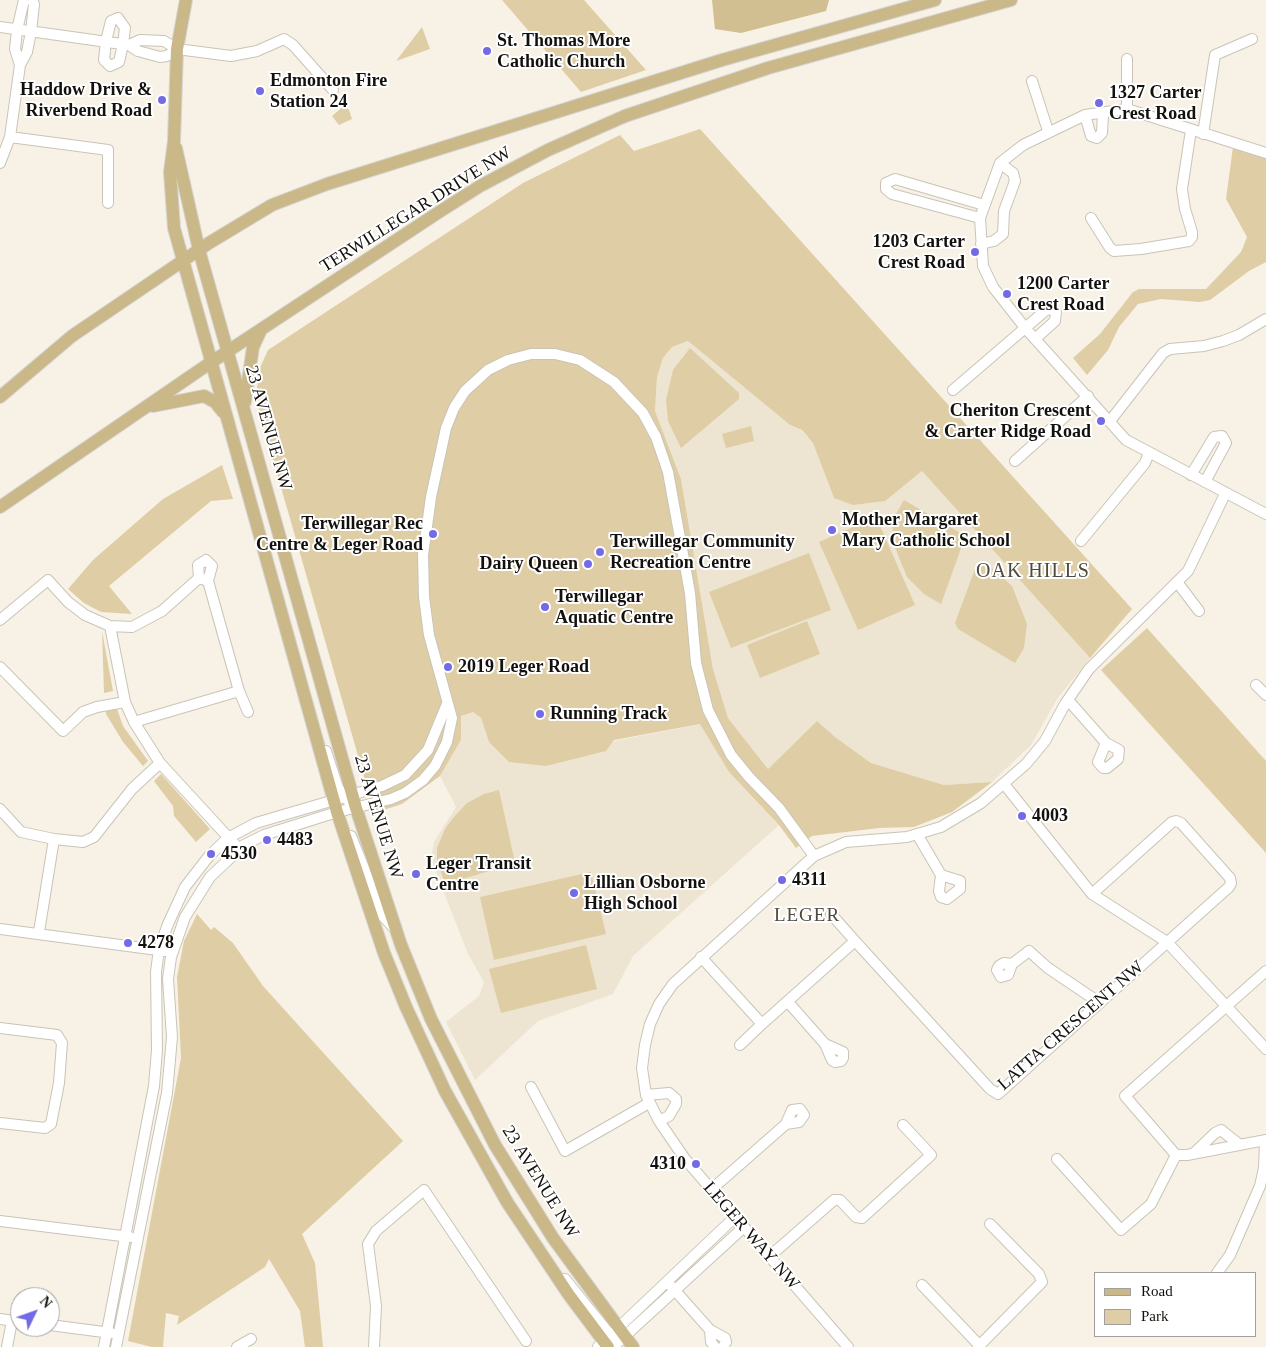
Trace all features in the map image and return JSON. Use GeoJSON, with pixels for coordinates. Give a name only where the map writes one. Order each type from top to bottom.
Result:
{"type":"FeatureCollection","features":[{"type":"Feature","properties":{"kind":"main road"},"geometry":{"type":"LineString","coordinates":[[174,141],[177,50],[186,0]]}},
{"type":"Feature","properties":{"kind":"main road","name":"TERWILLEGAR DRIVE NW"},"geometry":{"type":"LineString","coordinates":[[0,396],[72,336],[182,261],[267,208],[314,188],[722,60],[934,0]]}},
{"type":"Feature","properties":{"kind":"main road","name":"TERWILLEGAR DRIVE NW"},"geometry":{"type":"LineString","coordinates":[[0,507],[210,363],[480,186],[586,132],[625,116],[768,68],[1010,0]]}},
{"type":"Feature","properties":{"kind":"main road","name":"23 AVENUE NW"},"geometry":{"type":"LineString","coordinates":[[174,141],[199,250],[245,410],[343,797],[339,812],[370,916],[414,1026],[462,1123],[534,1244],[612,1341],[633,1347]]}},
{"type":"Feature","properties":{"kind":"main road","name":"23 AVENUE NW"},"geometry":{"type":"LineString","coordinates":[[174,141],[170,172],[172,208],[182,261],[297,670],[343,797],[356,808],[395,928],[431,1019],[495,1145],[553,1238],[612,1341]]}},
{"type":"Feature","properties":{"kind":"main road"},"geometry":{"type":"LineString","coordinates":[[245,410],[253,347],[256,338],[265,327]]}},
{"type":"Feature","properties":{"kind":"main road"},"geometry":{"type":"LineString","coordinates":[[144,408],[204,396],[215,402],[225,413]]}},
{"type":"Feature","properties":{"kind":"street"},"geometry":{"type":"LineString","coordinates":[[20,65],[15,49],[16,30],[24,0]]}},
{"type":"Feature","properties":{"kind":"street"},"geometry":{"type":"LineString","coordinates":[[0,163],[10,137],[20,65],[26,52],[30,32],[34,4],[32,0]]}},
{"type":"Feature","properties":{"kind":"street"},"geometry":{"type":"LineString","coordinates":[[118,18],[125,28],[126,44],[119,62],[113,66],[106,64],[104,60],[106,41],[111,21],[118,18]]}},
{"type":"Feature","properties":{"kind":"street"},"geometry":{"type":"LineString","coordinates":[[0,27],[126,44],[138,51],[160,57],[168,56],[177,50]]}},
{"type":"Feature","properties":{"kind":"street"},"geometry":{"type":"LineString","coordinates":[[126,44],[140,40],[164,41],[177,50],[231,56],[256,51],[284,39],[293,45],[333,90]]}},
{"type":"Feature","properties":{"kind":"street"},"geometry":{"type":"LineString","coordinates":[[1203,134],[1215,55],[1252,39]]}},
{"type":"Feature","properties":{"kind":"street"},"geometry":{"type":"LineString","coordinates":[[1127,59],[1127,109]]}},
{"type":"Feature","properties":{"kind":"street"},"geometry":{"type":"LineString","coordinates":[[1032,81],[1048,131]]}},
{"type":"Feature","properties":{"kind":"street"},"geometry":{"type":"LineString","coordinates":[[1266,153],[1127,109],[1085,115],[1048,131],[1023,145],[1000,163],[980,218],[983,266],[993,287],[1026,329],[1126,440],[1266,514]]}},
{"type":"Feature","properties":{"kind":"street"},"geometry":{"type":"LineString","coordinates":[[1085,115],[1091,136],[1096,138],[1102,133],[1102,113]]}},
{"type":"Feature","properties":{"kind":"street"},"geometry":{"type":"LineString","coordinates":[[1091,218],[1110,248],[1114,251],[1141,250],[1189,241],[1192,238],[1192,232],[1183,203],[1182,189],[1191,130]]}},
{"type":"Feature","properties":{"kind":"street"},"geometry":{"type":"LineString","coordinates":[[10,137],[108,150],[108,203]]}},
{"type":"Feature","properties":{"kind":"street"},"geometry":{"type":"LineString","coordinates":[[981,244],[994,241],[1003,234],[1006,202],[1014,181],[1012,173],[1000,163]]}},
{"type":"Feature","properties":{"kind":"street"},"geometry":{"type":"LineString","coordinates":[[980,218],[892,194],[886,189],[886,183],[895,179],[984,205]]}},
{"type":"Feature","properties":{"kind":"street"},"geometry":{"type":"LineString","coordinates":[[953,390],[1050,308],[1056,312],[1055,321],[1036,338]]}},
{"type":"Feature","properties":{"kind":"street"},"geometry":{"type":"LineString","coordinates":[[1110,421],[1163,353],[1170,349],[1204,346],[1223,341],[1239,335],[1266,319]]}},
{"type":"Feature","properties":{"kind":"street"},"geometry":{"type":"LineString","coordinates":[[116,1347],[167,1094],[172,1037],[168,980],[172,953],[185,917],[196,896],[216,869],[240,849],[264,835],[405,792],[423,780],[435,766],[447,742],[452,718],[429,635],[424,597],[424,555],[431,498],[446,428],[454,408],[465,391],[479,376],[508,360],[543,353],[555,354],[580,360],[614,382],[634,402],[653,430],[665,461],[690,593],[696,663],[708,710],[731,755],[779,808],[814,856]]}},
{"type":"Feature","properties":{"kind":"street"},"geometry":{"type":"LineString","coordinates":[[1015,461],[1088,396]]}},
{"type":"Feature","properties":{"kind":"street"},"geometry":{"type":"LineString","coordinates":[[1192,475],[1214,437],[1222,436],[1226,443],[1205,482]]}},
{"type":"Feature","properties":{"kind":"street"},"geometry":{"type":"LineString","coordinates":[[1081,541],[1145,463],[1150,452]]}},
{"type":"Feature","properties":{"kind":"street","name":"LEGER WAY NW"},"geometry":{"type":"LineString","coordinates":[[848,1347],[685,1159],[659,1121],[647,1099],[642,1068],[650,1024],[659,1004],[673,984],[814,856],[854,840],[898,838],[941,827],[964,815],[1004,784],[1040,748],[1068,700],[1089,669],[1188,571],[1225,494]]}},
{"type":"Feature","properties":{"kind":"street"},"geometry":{"type":"LineString","coordinates":[[0,620],[48,580],[68,602],[85,615],[110,626],[132,627],[162,611],[204,580],[239,691],[248,712]]}},
{"type":"Feature","properties":{"kind":"street"},"geometry":{"type":"LineString","coordinates":[[1177,582],[1199,611]]}},
{"type":"Feature","properties":{"kind":"street"},"geometry":{"type":"LineString","coordinates":[[110,626],[125,702],[134,722],[160,762],[240,849]]}},
{"type":"Feature","properties":{"kind":"street"},"geometry":{"type":"LineString","coordinates":[[0,667],[63,731],[83,712],[97,707],[125,702]]}},
{"type":"Feature","properties":{"kind":"street"},"geometry":{"type":"LineString","coordinates":[[1256,685],[1266,695]]}},
{"type":"Feature","properties":{"kind":"street"},"geometry":{"type":"LineString","coordinates":[[134,722],[239,691]]}},
{"type":"Feature","properties":{"kind":"street"},"geometry":{"type":"LineString","coordinates":[[1068,700],[1106,743]]}},
{"type":"Feature","properties":{"kind":"street"},"geometry":{"type":"LineString","coordinates":[[104,1347],[154,1086],[157,1050],[156,972],[159,949],[185,887],[209,856],[228,838],[256,823],[396,781],[413,769],[428,750],[447,704]]}},
{"type":"Feature","properties":{"kind":"street"},"geometry":{"type":"LineString","coordinates":[[0,809],[22,832],[54,839],[83,842],[94,837],[132,789],[160,762]]}},
{"type":"Feature","properties":{"kind":"street"},"geometry":{"type":"LineString","coordinates":[[1004,784],[1092,894],[1167,942],[1266,1049]]}},
{"type":"Feature","properties":{"kind":"street"},"geometry":{"type":"LineString","coordinates":[[339,812],[382,916],[395,928]]}},
{"type":"Feature","properties":{"kind":"street","name":"LATTA CRESCENT NW"},"geometry":{"type":"LineString","coordinates":[[831,914],[994,1093],[1002,1091],[1229,887],[1231,883],[1230,878],[1181,823],[1172,822],[1092,894]]}},
{"type":"Feature","properties":{"kind":"street"},"geometry":{"type":"LineString","coordinates":[[917,834],[942,875]]}},
{"type":"Feature","properties":{"kind":"street"},"geometry":{"type":"LineString","coordinates":[[39,932],[54,839]]}},
{"type":"Feature","properties":{"kind":"street"},"geometry":{"type":"LineString","coordinates":[[0,929],[39,932],[159,949],[172,953]]}},
{"type":"Feature","properties":{"kind":"street"},"geometry":{"type":"LineString","coordinates":[[740,1044],[855,941]]}},
{"type":"Feature","properties":{"kind":"street"},"geometry":{"type":"LineString","coordinates":[[1012,964],[1029,951],[1048,968],[1100,1004]]}},
{"type":"Feature","properties":{"kind":"street"},"geometry":{"type":"LineString","coordinates":[[701,957],[762,1024]]}},
{"type":"Feature","properties":{"kind":"street"},"geometry":{"type":"LineString","coordinates":[[1176,1155],[1124,1096],[1266,970]]}},
{"type":"Feature","properties":{"kind":"street"},"geometry":{"type":"LineString","coordinates":[[788,1002],[825,1044]]}},
{"type":"Feature","properties":{"kind":"street"},"geometry":{"type":"LineString","coordinates":[[0,1028],[57,1035],[62,1043],[59,1083],[50,1124],[45,1128],[0,1124]]}},
{"type":"Feature","properties":{"kind":"street"},"geometry":{"type":"LineString","coordinates":[[531,1087],[565,1150],[647,1099],[669,1093],[676,1099],[676,1104],[669,1116],[659,1121]]}},
{"type":"Feature","properties":{"kind":"street"},"geometry":{"type":"LineString","coordinates":[[712,1189],[786,1124]]}},
{"type":"Feature","properties":{"kind":"street"},"geometry":{"type":"LineString","coordinates":[[770,1256],[834,1200],[840,1200],[856,1217],[862,1218],[931,1155],[903,1125]]}},
{"type":"Feature","properties":{"kind":"street"},"geometry":{"type":"LineString","coordinates":[[1192,1154],[1215,1133],[1221,1130],[1240,1145]]}},
{"type":"Feature","properties":{"kind":"street"},"geometry":{"type":"LineString","coordinates":[[1176,1155],[1265,1141],[1264,1168],[1260,1186],[1230,1255],[1218,1272]]}},
{"type":"Feature","properties":{"kind":"street"},"geometry":{"type":"LineString","coordinates":[[1057,1159],[1121,1230],[1151,1204],[1176,1155]]}},
{"type":"Feature","properties":{"kind":"street"},"geometry":{"type":"LineString","coordinates":[[374,1347],[378,1290],[368,1250],[370,1238],[424,1190],[526,1341]]}},
{"type":"Feature","properties":{"kind":"street"},"geometry":{"type":"LineString","coordinates":[[672,1286],[735,1217]]}},
{"type":"Feature","properties":{"kind":"street"},"geometry":{"type":"LineString","coordinates":[[0,1221],[139,1239]]}},
{"type":"Feature","properties":{"kind":"street"},"geometry":{"type":"LineString","coordinates":[[922,1285],[978,1346],[1042,1282],[1039,1274],[990,1224]]}},
{"type":"Feature","properties":{"kind":"street"},"geometry":{"type":"LineString","coordinates":[[612,1341],[672,1286],[744,1227]]}},
{"type":"Feature","properties":{"kind":"street"},"geometry":{"type":"LineString","coordinates":[[672,1286],[710,1330],[725,1338],[726,1342],[723,1347]]}},
{"type":"Feature","properties":{"kind":"street"},"geometry":{"type":"LineString","coordinates":[[60,1326],[118,1334]]}},
{"type":"Feature","properties":{"kind":"street"},"geometry":{"type":"LineString","coordinates":[[710,1330],[711,1342],[715,1347]]}},
{"type":"Feature","properties":{"kind":"street"},"geometry":{"type":"LineString","coordinates":[[237,1347],[251,1339]]}},
{"type":"Feature","properties":{"kind":"shaded area"},"geometry":{"type":"Polygon","coordinates":[[[712,0],[829,0],[826,11],[741,33],[715,29],[712,0]]]}},
{"type":"Feature","properties":{"kind":"shaded area","name":"Mother Margaret Mary Catholic School"},"geometry":{"type":"Polygon","coordinates":[[[688,341],[790,425],[801,430],[813,443],[834,498],[884,501],[922,471],[1090,658],[1057,699],[1031,745],[992,782],[944,785],[871,763],[835,737],[817,721],[768,769],[728,718],[713,669],[681,479],[655,411],[657,377],[663,358],[672,347],[688,341]]]}},
{"type":"Feature","properties":{"kind":"shaded area","name":"Lillian Osborne High School"},"geometry":{"type":"Polygon","coordinates":[[[473,712],[481,718],[489,742],[546,766],[614,741],[701,724],[729,772],[779,825],[633,956],[613,994],[538,1021],[475,1080],[446,1022],[479,996],[484,982],[468,954],[431,859],[434,842],[456,807],[440,776],[461,740],[461,716],[473,712]]]}},
{"type":"Feature","properties":{"kind":"green space"},"geometry":{"type":"Polygon","coordinates":[[[502,0],[584,0],[646,70],[581,92],[502,0]]]}},
{"type":"Feature","properties":{"kind":"green space"},"geometry":{"type":"Polygon","coordinates":[[[422,27],[430,49],[396,61],[422,27]]]}},
{"type":"Feature","properties":{"kind":"green space"},"geometry":{"type":"Polygon","coordinates":[[[345,105],[352,119],[339,125],[332,116],[345,105]]]}},
{"type":"Feature","properties":{"kind":"green space"},"geometry":{"type":"Polygon","coordinates":[[[700,129],[1132,609],[1090,658],[922,471],[885,501],[853,505],[834,498],[813,443],[802,430],[790,425],[688,341],[672,347],[663,358],[657,377],[655,411],[681,479],[713,669],[728,718],[768,769],[817,721],[835,737],[871,763],[944,785],[992,782],[952,812],[914,827],[879,828],[812,836],[796,848],[779,825],[729,772],[700,724],[614,740],[606,751],[546,766],[509,762],[489,742],[481,718],[473,712],[461,716],[461,740],[440,776],[402,804],[377,812],[365,780],[260,414],[256,394],[260,368],[268,350],[523,183],[620,135],[634,151],[700,129]]]}},
{"type":"Feature","properties":{"kind":"green space"},"geometry":{"type":"Polygon","coordinates":[[[1233,147],[1266,158],[1266,262],[1249,271],[1210,300],[1200,302],[1161,299],[1138,304],[1119,327],[1108,350],[1087,375],[1073,358],[1100,334],[1133,292],[1139,289],[1206,289],[1241,252],[1247,237],[1226,199],[1233,147]]]}},
{"type":"Feature","properties":{"kind":"green space"},"geometry":{"type":"Polygon","coordinates":[[[690,348],[739,393],[739,399],[681,448],[668,421],[666,400],[673,370],[690,348]]]}},
{"type":"Feature","properties":{"kind":"green space"},"geometry":{"type":"Polygon","coordinates":[[[751,426],[754,441],[726,448],[722,434],[751,426]]]}},
{"type":"Feature","properties":{"kind":"green space"},"geometry":{"type":"Polygon","coordinates":[[[222,465],[233,499],[211,501],[109,586],[132,614],[101,612],[84,603],[68,589],[93,560],[163,499],[222,465]]]}},
{"type":"Feature","properties":{"kind":"green space"},"geometry":{"type":"Polygon","coordinates":[[[904,500],[962,534],[964,540],[941,604],[924,594],[907,577],[898,555],[892,538],[893,526],[896,514],[904,500]]]}},
{"type":"Feature","properties":{"kind":"green space"},"geometry":{"type":"Polygon","coordinates":[[[876,517],[915,605],[858,630],[819,542],[876,517]]]}},
{"type":"Feature","properties":{"kind":"green space"},"geometry":{"type":"Polygon","coordinates":[[[809,553],[831,610],[731,648],[709,592],[809,553]]]}},
{"type":"Feature","properties":{"kind":"green space"},"geometry":{"type":"Polygon","coordinates":[[[984,561],[1012,586],[1027,624],[1024,648],[1015,663],[958,629],[955,623],[975,569],[984,561]]]}},
{"type":"Feature","properties":{"kind":"green space"},"geometry":{"type":"Polygon","coordinates":[[[807,621],[820,654],[760,678],[747,645],[807,621]]]}},
{"type":"Feature","properties":{"kind":"green space"},"geometry":{"type":"Polygon","coordinates":[[[1147,628],[1266,761],[1266,853],[1101,670],[1147,628]]]}},
{"type":"Feature","properties":{"kind":"green space"},"geometry":{"type":"Polygon","coordinates":[[[102,631],[113,691],[104,693],[102,631]]]}},
{"type":"Feature","properties":{"kind":"green space"},"geometry":{"type":"Polygon","coordinates":[[[117,709],[123,726],[148,761],[143,766],[123,742],[106,714],[106,711],[117,709]]]}},
{"type":"Feature","properties":{"kind":"green space"},"geometry":{"type":"Polygon","coordinates":[[[161,774],[210,829],[196,842],[174,816],[173,806],[154,781],[161,774]]]}},
{"type":"Feature","properties":{"kind":"green space"},"geometry":{"type":"Polygon","coordinates":[[[499,790],[514,858],[510,865],[445,884],[437,860],[437,848],[445,829],[467,803],[484,794],[499,790]]]}},
{"type":"Feature","properties":{"kind":"green space"},"geometry":{"type":"Polygon","coordinates":[[[591,872],[606,934],[494,960],[480,897],[591,872]]]}},
{"type":"Feature","properties":{"kind":"green space"},"geometry":{"type":"Polygon","coordinates":[[[197,914],[211,930],[214,927],[233,943],[263,986],[403,1141],[302,1234],[315,1263],[323,1347],[305,1347],[300,1311],[269,1259],[265,1267],[177,1325],[179,1316],[166,1313],[163,1347],[152,1347],[128,1341],[181,1058],[177,977],[184,941],[197,914]]]}},
{"type":"Feature","properties":{"kind":"green space"},"geometry":{"type":"Polygon","coordinates":[[[586,945],[597,989],[501,1013],[489,969],[586,945]]]}},
{"type":"Feature","properties":{"kind":"place","name":"St. Thomas More Catholic Church"},"geometry":{"type":"Point","coordinates":[487,51]}},
{"type":"Feature","properties":{"kind":"place","name":"Edmonton Fire Station 24"},"geometry":{"type":"Point","coordinates":[260,91]}},
{"type":"Feature","properties":{"kind":"place","name":"Haddow Drive & Riverbend Road"},"geometry":{"type":"Point","coordinates":[162,100]}},
{"type":"Feature","properties":{"kind":"place","name":"1327 Carter Crest Road"},"geometry":{"type":"Point","coordinates":[1099,103]}},
{"type":"Feature","properties":{"kind":"place","name":"1203 Carter Crest Road"},"geometry":{"type":"Point","coordinates":[975,252]}},
{"type":"Feature","properties":{"kind":"place","name":"1200 Carter Crest Road"},"geometry":{"type":"Point","coordinates":[1007,294]}},
{"type":"Feature","properties":{"kind":"place","name":"Cheriton Crescent & Carter Ridge Road"},"geometry":{"type":"Point","coordinates":[1101,421]}},
{"type":"Feature","properties":{"kind":"place","name":"Mother Margaret Mary Catholic School"},"geometry":{"type":"Point","coordinates":[832,530]}},
{"type":"Feature","properties":{"kind":"place","name":"Terwillegar Rec Centre & Leger Road"},"geometry":{"type":"Point","coordinates":[433,534]}},
{"type":"Feature","properties":{"kind":"place","name":"Terwillegar Community Recreation Centre"},"geometry":{"type":"Point","coordinates":[600,552]}},
{"type":"Feature","properties":{"kind":"place","name":"Dairy Queen"},"geometry":{"type":"Point","coordinates":[588,564]}},
{"type":"Feature","properties":{"kind":"place","name":"Terwillegar Aquatic Centre"},"geometry":{"type":"Point","coordinates":[545,607]}},
{"type":"Feature","properties":{"kind":"place","name":"2019 Leger Road"},"geometry":{"type":"Point","coordinates":[448,667]}},
{"type":"Feature","properties":{"kind":"place","name":"Running Track"},"geometry":{"type":"Point","coordinates":[540,714]}},
{"type":"Feature","properties":{"kind":"place","name":"4003"},"geometry":{"type":"Point","coordinates":[1022,816]}},
{"type":"Feature","properties":{"kind":"place","name":"4483"},"geometry":{"type":"Point","coordinates":[267,840]}},
{"type":"Feature","properties":{"kind":"place","name":"4530"},"geometry":{"type":"Point","coordinates":[211,854]}},
{"type":"Feature","properties":{"kind":"place","name":"Leger Transit Centre"},"geometry":{"type":"Point","coordinates":[416,874]}},
{"type":"Feature","properties":{"kind":"place","name":"4311"},"geometry":{"type":"Point","coordinates":[782,880]}},
{"type":"Feature","properties":{"kind":"place","name":"Lillian Osborne High School"},"geometry":{"type":"Point","coordinates":[574,893]}},
{"type":"Feature","properties":{"kind":"place","name":"4278"},"geometry":{"type":"Point","coordinates":[128,943]}},
{"type":"Feature","properties":{"kind":"place","name":"4310"},"geometry":{"type":"Point","coordinates":[696,1164]}},
{"type":"Feature","properties":{"kind":"district","name":"OAK HILLS"},"geometry":{"type":"Point","coordinates":[1033,572]}},
{"type":"Feature","properties":{"kind":"district","name":"LEGER"},"geometry":{"type":"Point","coordinates":[807,916]}}]}
